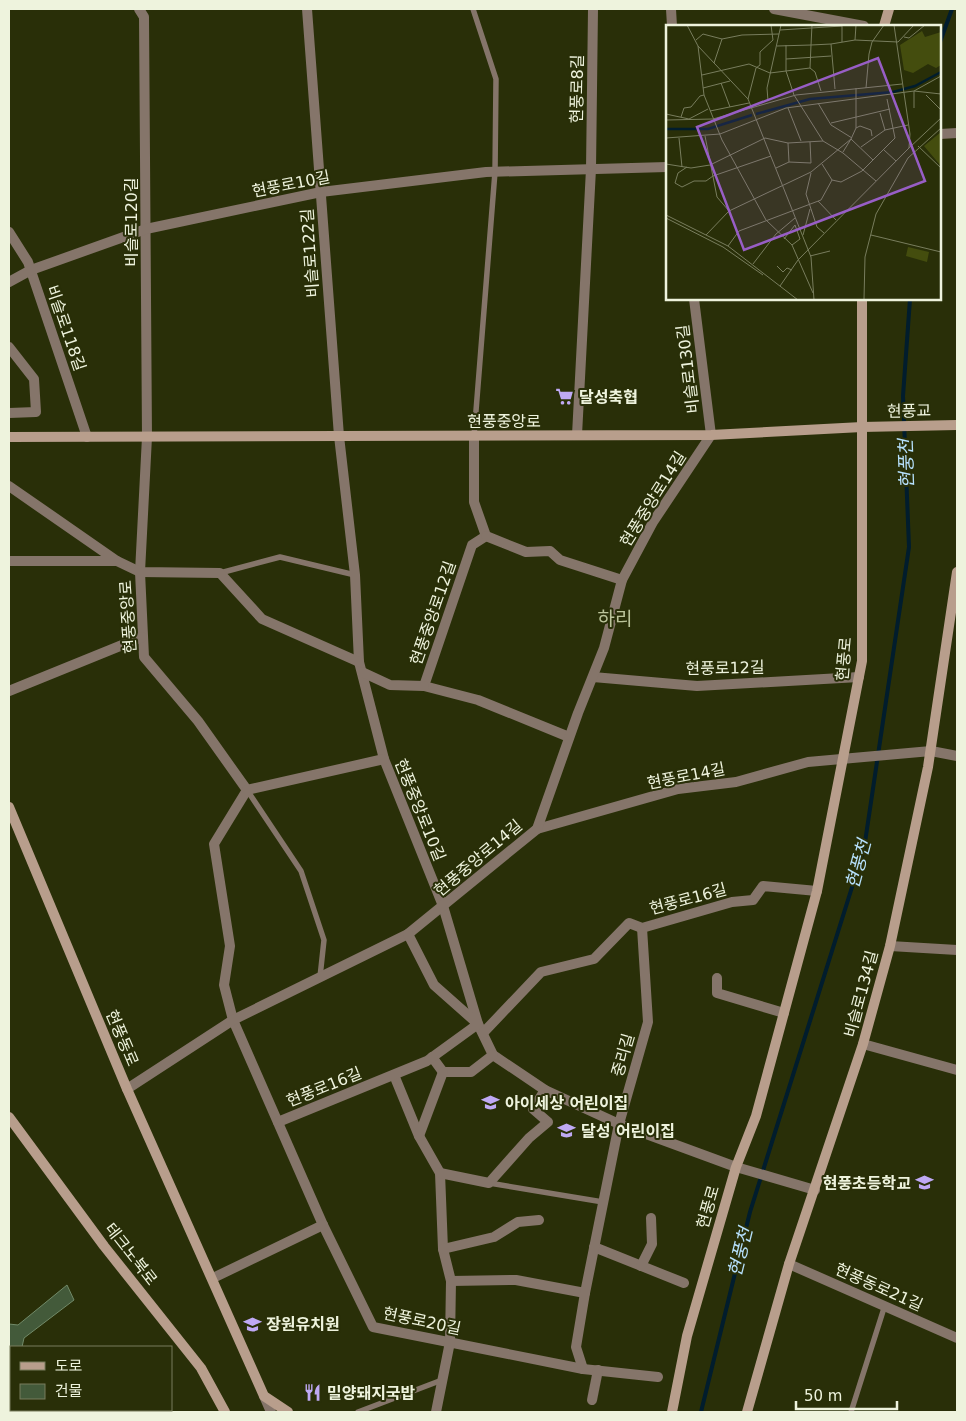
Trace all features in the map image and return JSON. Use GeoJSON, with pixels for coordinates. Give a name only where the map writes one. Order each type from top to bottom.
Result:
{"type":"FeatureCollection","features":[{"type":"Feature","properties":{"kind":"street","name":"비슬로120길"},"geometry":{"type":"LineString","coordinates":[[139,9],[144,17],[147,436]]}},
{"type":"Feature","properties":{"kind":"street","name":"비슬로122길"},"geometry":{"type":"LineString","coordinates":[[307,9],[339,436]]}},
{"type":"Feature","properties":{"kind":"street","name":"현풍로8길"},"geometry":{"type":"LineString","coordinates":[[591,169],[593,9]]}},
{"type":"Feature","properties":{"kind":"street"},"geometry":{"type":"LineString","coordinates":[[671,9],[672,25]]}},
{"type":"Feature","properties":{"kind":"street"},"geometry":{"type":"LineString","coordinates":[[774,9],[859,25]]}},
{"type":"Feature","properties":{"kind":"street"},"geometry":{"type":"LineString","coordinates":[[884,25],[889,9]]}},
{"type":"Feature","properties":{"kind":"street"},"geometry":{"type":"LineString","coordinates":[[941,134],[957,133]]}},
{"type":"Feature","properties":{"kind":"street","name":"현풍로10길"},"geometry":{"type":"LineString","coordinates":[[9,282],[31,270],[146,229],[321,192],[495,172],[666,166]]}},
{"type":"Feature","properties":{"kind":"street"},"geometry":{"type":"LineString","coordinates":[[578,435],[591,169]]}},
{"type":"Feature","properties":{"kind":"street","name":"비슬로118길"},"geometry":{"type":"LineString","coordinates":[[9,232],[31,270],[87,437]]}},
{"type":"Feature","properties":{"kind":"street","name":"비슬로130길"},"geometry":{"type":"LineString","coordinates":[[694,300],[711,435]]}},
{"type":"Feature","properties":{"kind":"street","name":"현풍로"},"geometry":{"type":"LineString","coordinates":[[672,1412],[687,1336],[736,1166],[756,1116],[818,891],[862,660],[862,300]]}},
{"type":"Feature","properties":{"kind":"street"},"geometry":{"type":"LineString","coordinates":[[9,347],[34,379],[36,398],[36,412],[9,413]]}},
{"type":"Feature","properties":{"kind":"street","name":"현풍교"},"geometry":{"type":"LineString","coordinates":[[862,427],[957,425]]}},
{"type":"Feature","properties":{"kind":"street","name":"현풍중앙로"},"geometry":{"type":"LineString","coordinates":[[9,437],[711,435],[862,427]]}},
{"type":"Feature","properties":{"kind":"street","name":"현풍중앙로14길"},"geometry":{"type":"LineString","coordinates":[[127,1089],[233,1020],[408,934],[537,829],[569,737],[604,648],[622,580],[653,522],[711,435]]}},
{"type":"Feature","properties":{"kind":"street","name":"현풍중앙로"},"geometry":{"type":"LineString","coordinates":[[147,436],[140,572],[144,657],[198,721],[247,790]]}},
{"type":"Feature","properties":{"kind":"street","name":"현풍중앙로10길"},"geometry":{"type":"LineString","coordinates":[[339,436],[355,575],[361,667],[384,759],[443,906],[480,1029],[493,1055],[545,1090],[619,1124],[736,1166],[816,1190]]}},
{"type":"Feature","properties":{"kind":"street"},"geometry":{"type":"LineString","coordinates":[[474,436],[474,502],[486,536],[526,552],[550,551],[560,560],[622,580]]}},
{"type":"Feature","properties":{"kind":"street"},"geometry":{"type":"LineString","coordinates":[[9,486],[117,561],[140,572],[220,572],[262,619],[361,667],[390,686],[424,686]]}},
{"type":"Feature","properties":{"kind":"street","name":"현풍중앙로12길"},"geometry":{"type":"LineString","coordinates":[[486,536],[472,544],[424,686],[478,700],[569,737]]}},
{"type":"Feature","properties":{"kind":"street"},"geometry":{"type":"LineString","coordinates":[[9,561],[117,561]]}},
{"type":"Feature","properties":{"kind":"street","name":"비슬로134길"},"geometry":{"type":"LineString","coordinates":[[747,1412],[789,1264],[816,1190],[863,1044],[890,946],[931,751],[957,572]]}},
{"type":"Feature","properties":{"kind":"street"},"geometry":{"type":"LineString","coordinates":[[9,691],[142,638]]}},
{"type":"Feature","properties":{"kind":"street","name":"현풍로12길"},"geometry":{"type":"LineString","coordinates":[[592,677],[697,686],[859,677]]}},
{"type":"Feature","properties":{"kind":"street","name":"현풍로14길"},"geometry":{"type":"LineString","coordinates":[[537,829],[678,789],[736,782],[808,762],[931,751],[957,756]]}},
{"type":"Feature","properties":{"kind":"street"},"geometry":{"type":"LineString","coordinates":[[233,1020],[224,985],[230,946],[214,844],[247,790],[384,759]]}},
{"type":"Feature","properties":{"kind":"street","name":"현풍동로"},"geometry":{"type":"LineString","coordinates":[[9,807],[127,1089],[213,1278],[264,1396]]}},
{"type":"Feature","properties":{"kind":"street","name":"현풍로16길"},"geometry":{"type":"LineString","coordinates":[[233,1020],[278,1122],[394,1075],[432,1057],[480,1029],[541,972],[594,959],[629,922],[642,928],[732,902],[753,900],[763,886],[818,891]]}},
{"type":"Feature","properties":{"kind":"street","name":"중리길"},"geometry":{"type":"LineString","coordinates":[[583,1369],[576,1347],[585,1293],[619,1124],[648,1022],[642,928]]}},
{"type":"Feature","properties":{"kind":"street","name":"현풍중앙로10길"},"geometry":{"type":"LineString","coordinates":[[408,934],[434,985],[480,1029]]}},
{"type":"Feature","properties":{"kind":"street"},"geometry":{"type":"LineString","coordinates":[[890,946],[957,950]]}},
{"type":"Feature","properties":{"kind":"street"},"geometry":{"type":"LineString","coordinates":[[717,978],[717,993],[784,1013]]}},
{"type":"Feature","properties":{"kind":"street"},"geometry":{"type":"LineString","coordinates":[[863,1044],[957,1070]]}},
{"type":"Feature","properties":{"kind":"street"},"geometry":{"type":"LineString","coordinates":[[442,1072],[471,1072],[493,1055]]}},
{"type":"Feature","properties":{"kind":"street"},"geometry":{"type":"LineString","coordinates":[[432,1057],[442,1072]]}},
{"type":"Feature","properties":{"kind":"street"},"geometry":{"type":"LineString","coordinates":[[419,1136],[442,1072]]}},
{"type":"Feature","properties":{"kind":"street"},"geometry":{"type":"LineString","coordinates":[[394,1075],[419,1136],[440,1174],[443,1249],[450,1281],[450,1342],[436,1412]]}},
{"type":"Feature","properties":{"kind":"street"},"geometry":{"type":"LineString","coordinates":[[440,1174],[489,1183],[529,1138],[548,1122],[533,1109],[545,1090]]}},
{"type":"Feature","properties":{"kind":"street","name":"테크노북로"},"geometry":{"type":"LineString","coordinates":[[9,1117],[104,1246],[201,1368],[224,1412]]}},
{"type":"Feature","properties":{"kind":"street","name":"현풍로20길"},"geometry":{"type":"LineString","coordinates":[[278,1122],[323,1225],[374,1327],[583,1369],[658,1377]]}},
{"type":"Feature","properties":{"kind":"street"},"geometry":{"type":"LineString","coordinates":[[641,1266],[652,1244],[651,1218]]}},
{"type":"Feature","properties":{"kind":"street"},"geometry":{"type":"LineString","coordinates":[[443,1249],[494,1237],[518,1222],[539,1220]]}},
{"type":"Feature","properties":{"kind":"street"},"geometry":{"type":"LineString","coordinates":[[213,1278],[323,1225]]}},
{"type":"Feature","properties":{"kind":"street"},"geometry":{"type":"LineString","coordinates":[[594,1247],[684,1283]]}},
{"type":"Feature","properties":{"kind":"street","name":"현풍동로21길"},"geometry":{"type":"LineString","coordinates":[[789,1264],[957,1338]]}},
{"type":"Feature","properties":{"kind":"street"},"geometry":{"type":"LineString","coordinates":[[450,1281],[516,1280],[585,1293]]}},
{"type":"Feature","properties":{"kind":"street"},"geometry":{"type":"LineString","coordinates":[[592,1400],[598,1370]]}},
{"type":"Feature","properties":{"kind":"street"},"geometry":{"type":"LineString","coordinates":[[264,1396],[271,1412]]}},
{"type":"Feature","properties":{"kind":"street"},"geometry":{"type":"LineString","coordinates":[[264,1396],[288,1412]]}},
{"type":"Feature","properties":{"kind":"lane"},"geometry":{"type":"LineString","coordinates":[[473,9],[496,79],[495,172],[474,436]]}},
{"type":"Feature","properties":{"kind":"lane"},"geometry":{"type":"LineString","coordinates":[[220,572],[280,557],[355,575]]}},
{"type":"Feature","properties":{"kind":"lane"},"geometry":{"type":"LineString","coordinates":[[247,790],[301,871],[324,940],[320,977]]}},
{"type":"Feature","properties":{"kind":"lane"},"geometry":{"type":"LineString","coordinates":[[489,1183],[603,1202]]}},
{"type":"Feature","properties":{"kind":"lane"},"geometry":{"type":"LineString","coordinates":[[851,1412],[885,1305]]}},
{"type":"Feature","properties":{"kind":"lane"},"geometry":{"type":"LineString","coordinates":[[358,1412],[442,1380]]}},
{"type":"Feature","properties":{"kind":"building"},"geometry":{"type":"Polygon","coordinates":[[[67,1285],[74,1300],[24,1338],[22,1346],[9,1347],[9,1324],[18,1325],[67,1285]]]}},
{"type":"Feature","properties":{"kind":"waterway","name":"현풍천"},"geometry":{"type":"LineString","coordinates":[[941,39],[952,9]]}},
{"type":"Feature","properties":{"kind":"waterway","name":"현풍천"},"geometry":{"type":"LineString","coordinates":[[701,1412],[750,1212],[864,849],[909,547],[903,396],[910,300]]}},
{"type":"Feature","properties":{"kind":"place","name":"달성축협"},"geometry":{"type":"Point","coordinates":[565,397]}},
{"type":"Feature","properties":{"kind":"place","name":"아이세상 어린이집"},"geometry":{"type":"Point","coordinates":[491,1103]}},
{"type":"Feature","properties":{"kind":"place","name":"달성 어린이집"},"geometry":{"type":"Point","coordinates":[567,1131]}},
{"type":"Feature","properties":{"kind":"place","name":"현풍초등학교"},"geometry":{"type":"Point","coordinates":[925,1183]}},
{"type":"Feature","properties":{"kind":"place","name":"장원유치원"},"geometry":{"type":"Point","coordinates":[252,1324]}},
{"type":"Feature","properties":{"kind":"place","name":"밀양돼지국밥"},"geometry":{"type":"Point","coordinates":[313,1393]}},
{"type":"Feature","properties":{"kind":"district","name":"하리"},"geometry":{"type":"Point","coordinates":[615,618]}}]}
